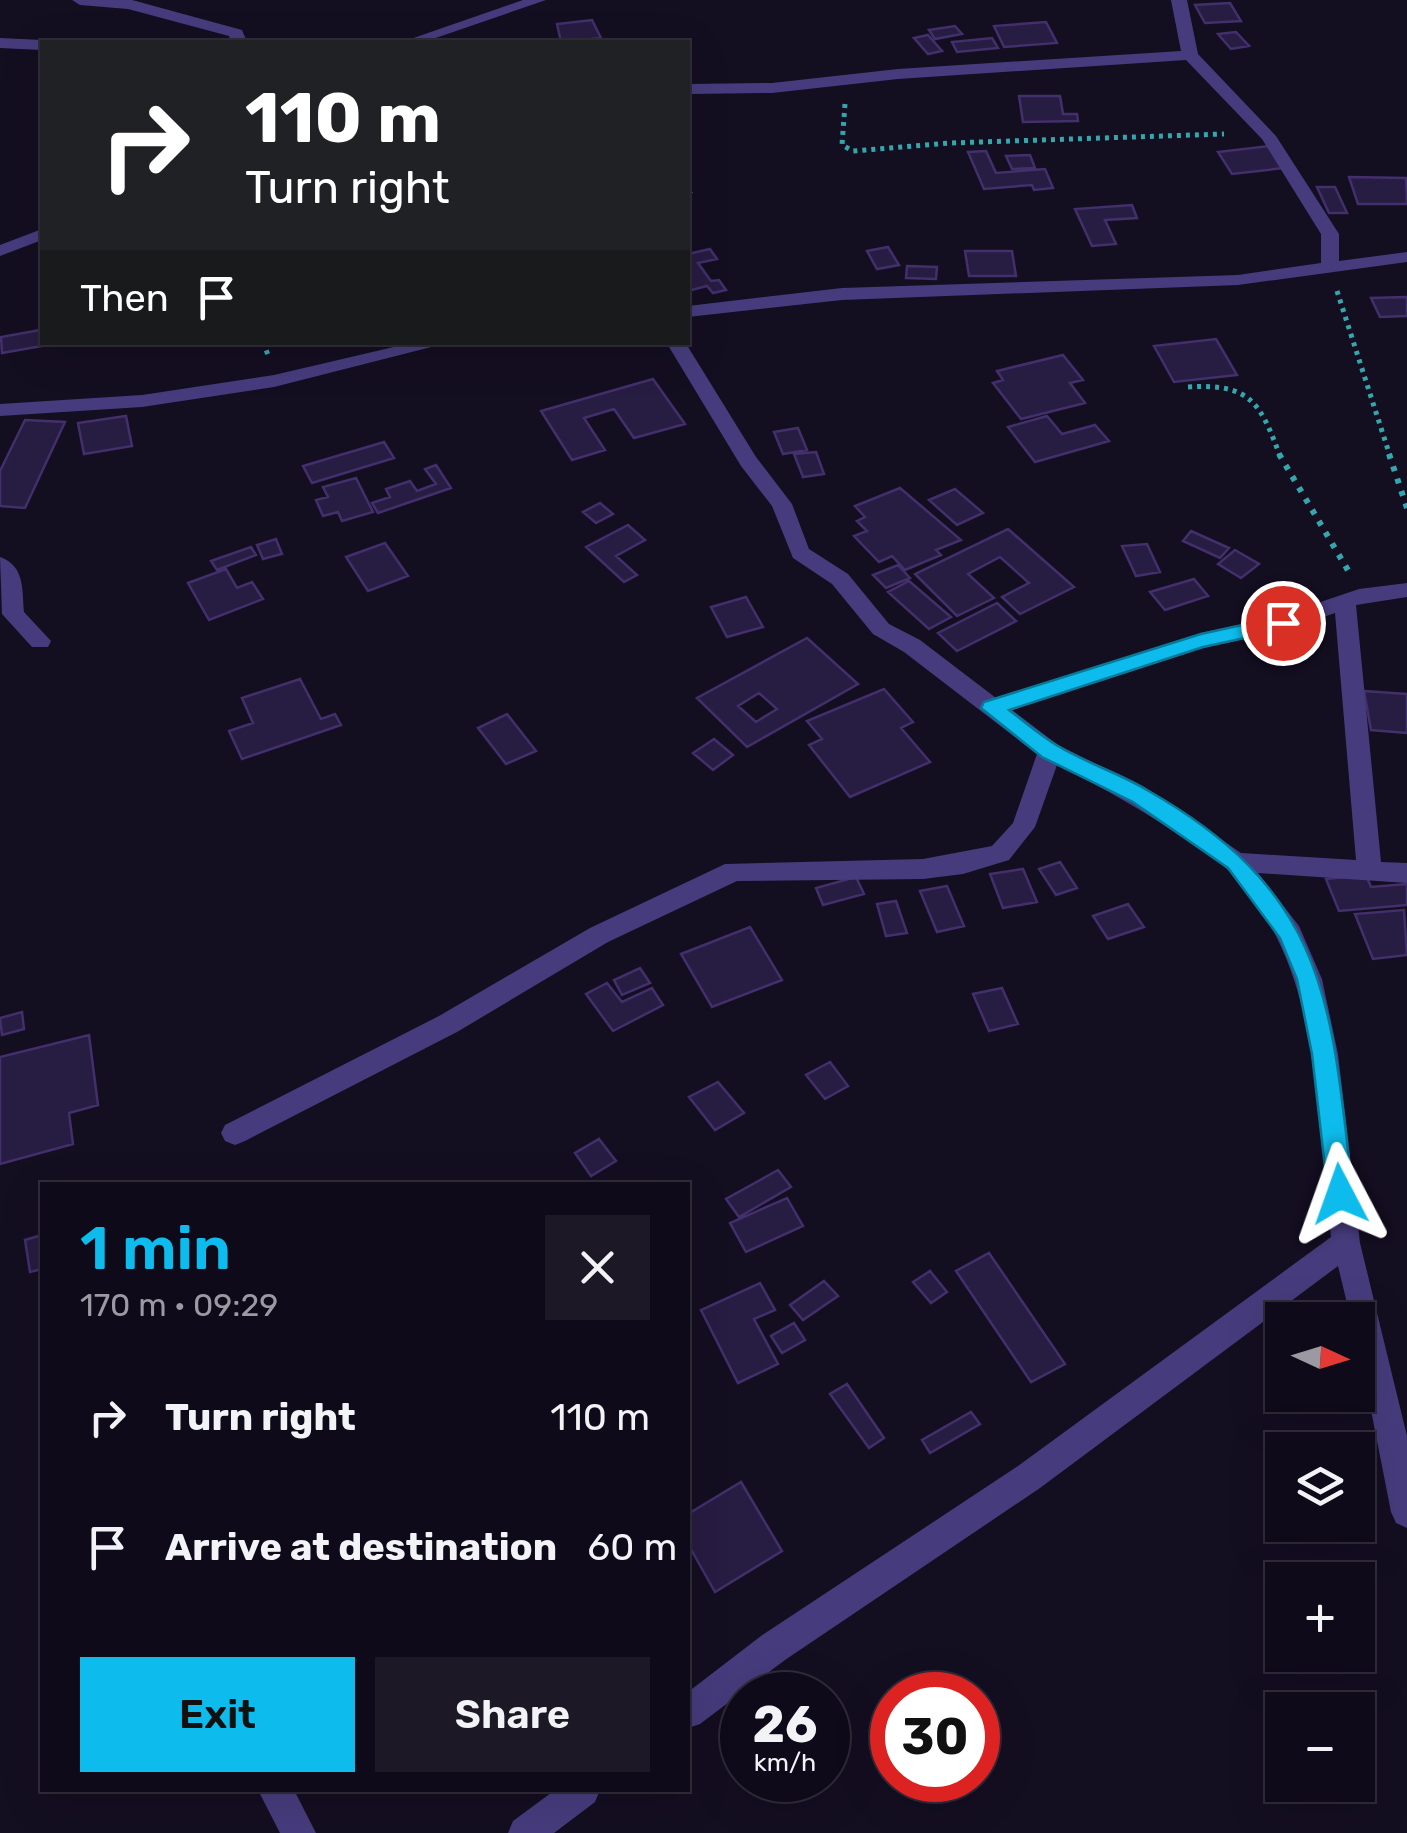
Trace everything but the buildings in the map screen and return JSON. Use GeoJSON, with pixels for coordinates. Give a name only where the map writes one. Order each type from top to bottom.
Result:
{"type":"FeatureCollection","features":[{"type":"Feature","properties":{"kind":"street"},"geometry":{"type":"LineString","coordinates":[[80,0],[129,4],[224,28],[236,33],[239,40]]}},
{"type":"Feature","properties":{"kind":"street"},"geometry":{"type":"LineString","coordinates":[[416,40],[538,0]]}},
{"type":"Feature","properties":{"kind":"street"},"geometry":{"type":"LineString","coordinates":[[1179,0],[1190,56],[1268,136],[1330,234],[1330,268]]}},
{"type":"Feature","properties":{"kind":"street"},"geometry":{"type":"LineString","coordinates":[[0,43],[40,45]]}},
{"type":"Feature","properties":{"kind":"street"},"geometry":{"type":"LineString","coordinates":[[690,89],[772,88],[838,78],[1114,57],[1190,56]]}},
{"type":"Feature","properties":{"kind":"street"},"geometry":{"type":"LineString","coordinates":[[0,252],[40,235]]}},
{"type":"Feature","properties":{"kind":"street"},"geometry":{"type":"LineString","coordinates":[[690,312],[842,294],[1238,280],[1407,258]]}},
{"type":"Feature","properties":{"kind":"street"},"geometry":{"type":"LineString","coordinates":[[0,410],[142,401],[274,381],[429,345]]}},
{"type":"Feature","properties":{"kind":"street"},"geometry":{"type":"LineString","coordinates":[[677,345],[748,461],[782,504],[800,552],[840,580],[881,629],[912,646],[1050,751],[1140,796],[1236,862],[1290,934],[1308,979],[1333,1112],[1346,1242],[1407,1512]]}},
{"type":"Feature","properties":{"kind":"street"},"geometry":{"type":"LineString","coordinates":[[0,564],[11,576],[12,614],[40,640]]}},
{"type":"Feature","properties":{"kind":"street"},"geometry":{"type":"LineString","coordinates":[[992,708],[1201,641],[1283,623],[1352,600],[1407,590]]}},
{"type":"Feature","properties":{"kind":"street"},"geometry":{"type":"LineString","coordinates":[[1352,600],[1350,700],[1369,868]]}},
{"type":"Feature","properties":{"kind":"street"},"geometry":{"type":"LineString","coordinates":[[236,1133],[448,1024],[599,935],[712,885],[734,871],[922,869],[964,864],[1000,853],[1023,827],[1050,751]]}},
{"type":"Feature","properties":{"kind":"street"},"geometry":{"type":"LineString","coordinates":[[1236,862],[1407,873]]}},
{"type":"Feature","properties":{"kind":"street"},"geometry":{"type":"LineString","coordinates":[[690,1710],[773,1648],[1029,1477],[1346,1242]]}},
{"type":"Feature","properties":{"kind":"street"},"geometry":{"type":"LineString","coordinates":[[275,1792],[299,1833]]}},
{"type":"Feature","properties":{"kind":"street"},"geometry":{"type":"LineString","coordinates":[[525,1833],[579,1792]]}},
{"type":"Feature","properties":{"kind":"path"},"geometry":{"type":"LineString","coordinates":[[838,78],[844,102],[842,145],[853,151],[1080,138],[1268,136]]}},
{"type":"Feature","properties":{"kind":"path"},"geometry":{"type":"LineString","coordinates":[[690,194],[696,196]]}},
{"type":"Feature","properties":{"kind":"path"},"geometry":{"type":"LineString","coordinates":[[1330,268],[1407,508]]}},
{"type":"Feature","properties":{"kind":"path"},"geometry":{"type":"LineString","coordinates":[[1188,387],[1219,385],[1252,398],[1265,415],[1284,467],[1344,558],[1352,600]]}},
{"type":"Feature","properties":{"kind":"route"},"geometry":{"type":"LineString","coordinates":[[1283,623],[1201,641],[992,708],[1050,751],[1140,796],[1236,862],[1290,934],[1308,979],[1324,1054],[1336,1131],[1340,1194]]}}]}
